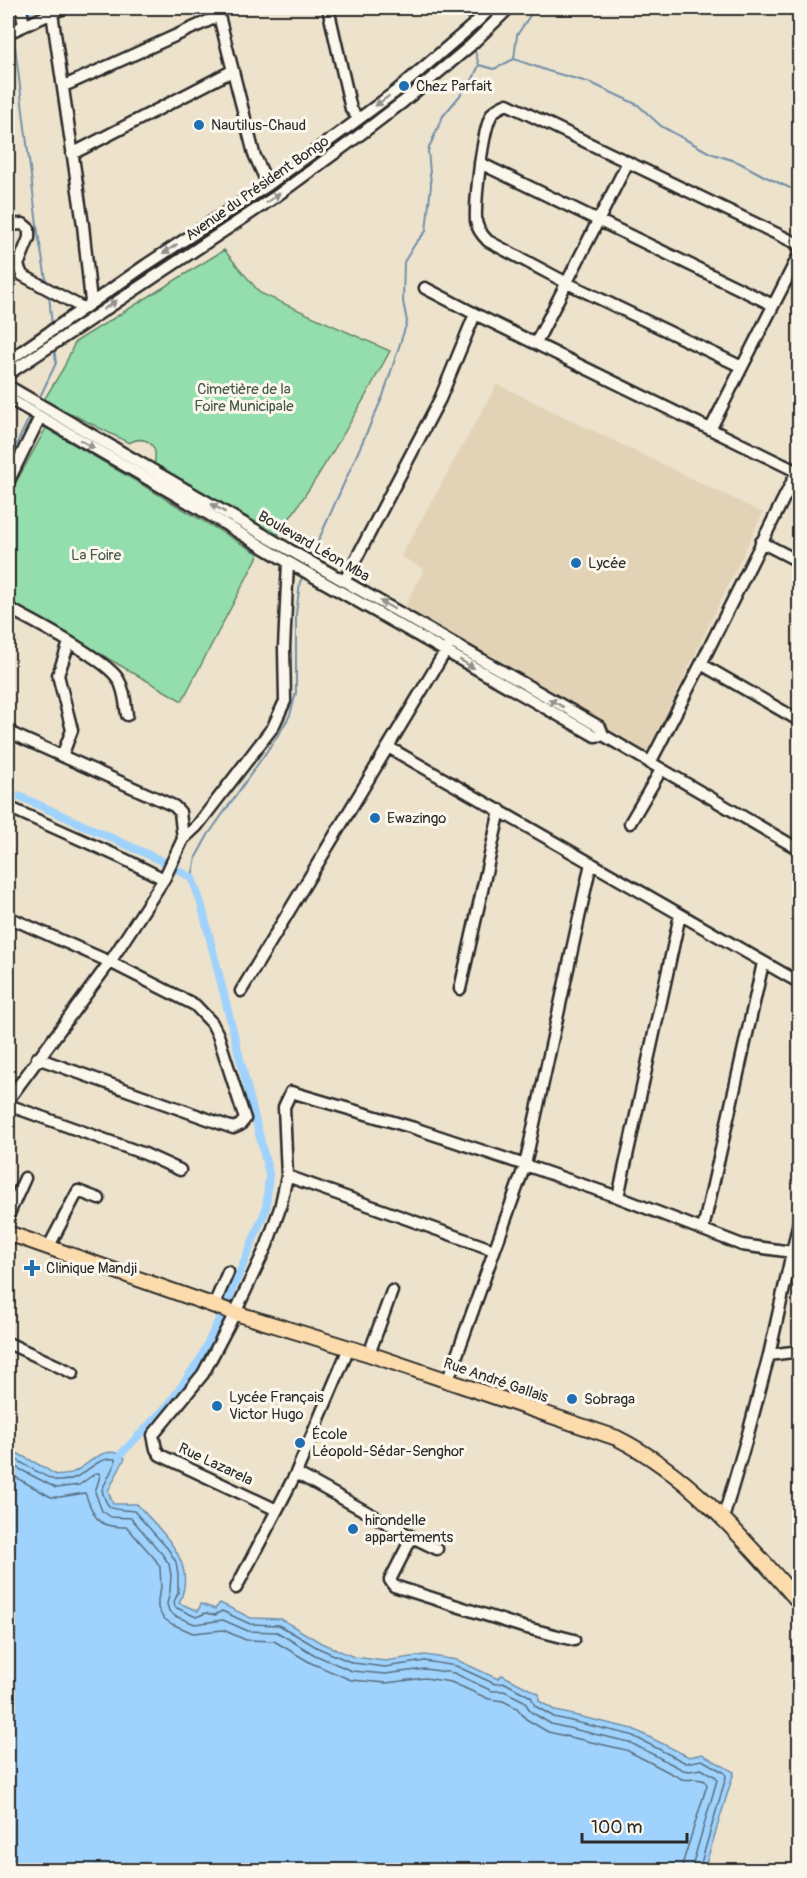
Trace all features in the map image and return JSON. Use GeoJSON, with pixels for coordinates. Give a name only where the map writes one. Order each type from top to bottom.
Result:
{"type":"FeatureCollection","features":[{"type":"Feature","properties":{"kind":"main road","name":"Rue André Gallais"},"geometry":{"type":"LineString","coordinates":[[8,1233],[216,1306],[448,1380],[617,1438],[634,1447],[685,1483],[723,1519],[800,1603]]}},
{"type":"Feature","properties":{"kind":"street"},"geometry":{"type":"LineString","coordinates":[[8,33],[22,16],[52,13],[64,8]]}},
{"type":"Feature","properties":{"kind":"street"},"geometry":{"type":"LineString","coordinates":[[328,8],[351,110],[359,119]]}},
{"type":"Feature","properties":{"kind":"street","name":"Avenue du Président Bongo"},"geometry":{"type":"LineString","coordinates":[[10,358],[268,185],[359,119],[395,92],[491,8]]}},
{"type":"Feature","properties":{"kind":"street","name":"Avenue du Président Bongo"},"geometry":{"type":"LineString","coordinates":[[8,374],[275,197],[403,102],[482,36],[509,8]]}},
{"type":"Feature","properties":{"kind":"street"},"geometry":{"type":"LineString","coordinates":[[64,86],[218,12],[254,154],[268,185]]}},
{"type":"Feature","properties":{"kind":"street"},"geometry":{"type":"LineString","coordinates":[[8,225],[23,224],[29,229],[29,238],[18,265],[22,275],[43,287],[87,305],[83,225],[52,13]]}},
{"type":"Feature","properties":{"kind":"street"},"geometry":{"type":"LineString","coordinates":[[72,154],[232,71]]}},
{"type":"Feature","properties":{"kind":"street"},"geometry":{"type":"LineString","coordinates":[[742,367],[567,283],[488,241],[480,233],[476,223],[480,163],[491,115],[496,109],[507,104],[800,245]]}},
{"type":"Feature","properties":{"kind":"street"},"geometry":{"type":"LineString","coordinates":[[536,343],[628,162]]}},
{"type":"Feature","properties":{"kind":"street"},"geometry":{"type":"LineString","coordinates":[[480,163],[773,305]]}},
{"type":"Feature","properties":{"kind":"street"},"geometry":{"type":"LineString","coordinates":[[711,428],[800,253]]}},
{"type":"Feature","properties":{"kind":"street"},"geometry":{"type":"LineString","coordinates":[[425,288],[799,470],[650,763]]}},
{"type":"Feature","properties":{"kind":"street"},"geometry":{"type":"LineString","coordinates":[[345,580],[440,399],[475,314]]}},
{"type":"Feature","properties":{"kind":"street"},"geometry":{"type":"LineString","coordinates":[[20,366],[17,380],[27,396]]}},
{"type":"Feature","properties":{"kind":"street","name":"Boulevard Léon Mba"},"geometry":{"type":"LineString","coordinates":[[8,386],[300,556],[452,641],[600,728],[603,735],[800,850]]}},
{"type":"Feature","properties":{"kind":"street","name":"Boulevard Léon Mba"},"geometry":{"type":"LineString","coordinates":[[8,398],[445,652],[595,736],[603,735]]}},
{"type":"Feature","properties":{"kind":"street"},"geometry":{"type":"LineString","coordinates":[[8,482],[38,416]]}},
{"type":"Feature","properties":{"kind":"street"},"geometry":{"type":"LineString","coordinates":[[761,542],[800,562]]}},
{"type":"Feature","properties":{"kind":"street"},"geometry":{"type":"LineString","coordinates":[[8,1100],[110,962],[165,877],[183,839],[201,821],[273,727],[285,701],[284,648],[288,562]]}},
{"type":"Feature","properties":{"kind":"street"},"geometry":{"type":"LineString","coordinates":[[8,608],[100,661],[116,675],[123,688],[127,716]]}},
{"type":"Feature","properties":{"kind":"street"},"geometry":{"type":"LineString","coordinates":[[241,991],[452,641]]}},
{"type":"Feature","properties":{"kind":"street"},"geometry":{"type":"LineString","coordinates":[[62,756],[72,730],[58,675],[69,643]]}},
{"type":"Feature","properties":{"kind":"street"},"geometry":{"type":"LineString","coordinates":[[701,664],[800,721]]}},
{"type":"Feature","properties":{"kind":"street"},"geometry":{"type":"LineString","coordinates":[[8,730],[174,806],[180,812],[201,821]]}},
{"type":"Feature","properties":{"kind":"street"},"geometry":{"type":"LineString","coordinates":[[388,747],[800,983]]}},
{"type":"Feature","properties":{"kind":"street"},"geometry":{"type":"LineString","coordinates":[[630,823],[662,770]]}},
{"type":"Feature","properties":{"kind":"street"},"geometry":{"type":"LineString","coordinates":[[8,807],[165,877]]}},
{"type":"Feature","properties":{"kind":"street"},"geometry":{"type":"LineString","coordinates":[[460,989],[500,810]]}},
{"type":"Feature","properties":{"kind":"street"},"geometry":{"type":"LineString","coordinates":[[180,812],[183,839]]}},
{"type":"Feature","properties":{"kind":"street"},"geometry":{"type":"LineString","coordinates":[[448,1380],[525,1165],[591,863]]}},
{"type":"Feature","properties":{"kind":"street"},"geometry":{"type":"LineString","coordinates":[[618,1197],[681,915]]}},
{"type":"Feature","properties":{"kind":"street"},"geometry":{"type":"LineString","coordinates":[[8,916],[110,962],[195,1005],[212,1023],[245,1119],[233,1128],[37,1058]]}},
{"type":"Feature","properties":{"kind":"street"},"geometry":{"type":"LineString","coordinates":[[703,1228],[763,963]]}},
{"type":"Feature","properties":{"kind":"street"},"geometry":{"type":"LineString","coordinates":[[234,1312],[267,1245],[280,1208],[287,1176],[284,1107],[291,1092],[414,1128],[525,1165],[703,1228],[742,1245],[796,1252]]}},
{"type":"Feature","properties":{"kind":"street"},"geometry":{"type":"LineString","coordinates":[[8,1105],[145,1154],[180,1170]]}},
{"type":"Feature","properties":{"kind":"street"},"geometry":{"type":"LineString","coordinates":[[287,1176],[494,1250]]}},
{"type":"Feature","properties":{"kind":"street"},"geometry":{"type":"LineString","coordinates":[[8,1216],[25,1178]]}},
{"type":"Feature","properties":{"kind":"street"},"geometry":{"type":"LineString","coordinates":[[48,1248],[78,1191],[99,1199]]}},
{"type":"Feature","properties":{"kind":"street"},"geometry":{"type":"LineString","coordinates":[[723,1519],[796,1252],[800,1216]]}},
{"type":"Feature","properties":{"kind":"street"},"geometry":{"type":"LineString","coordinates":[[216,1306],[228,1272]]}},
{"type":"Feature","properties":{"kind":"street"},"geometry":{"type":"LineString","coordinates":[[369,1354],[392,1291]]}},
{"type":"Feature","properties":{"kind":"street","name":"Rue Lazarela"},"geometry":{"type":"LineString","coordinates":[[234,1312],[203,1374],[153,1435],[153,1441],[160,1455],[277,1510]]}},
{"type":"Feature","properties":{"kind":"street"},"geometry":{"type":"LineString","coordinates":[[8,1342],[73,1373]]}},
{"type":"Feature","properties":{"kind":"street"},"geometry":{"type":"LineString","coordinates":[[236,1588],[296,1473],[349,1348]]}},
{"type":"Feature","properties":{"kind":"street"},"geometry":{"type":"LineString","coordinates":[[769,1355],[800,1351]]}},
{"type":"Feature","properties":{"kind":"street"},"geometry":{"type":"LineString","coordinates":[[296,1473],[436,1550]]}},
{"type":"Feature","properties":{"kind":"street"},"geometry":{"type":"LineString","coordinates":[[412,1537],[390,1581],[394,1586],[523,1627],[574,1640]]}},
{"type":"Feature","properties":{"kind":"shaded area","name":"Lycée"},"geometry":{"type":"Polygon","coordinates":[[[497,384],[763,513],[648,752],[404,608],[424,570],[401,556],[497,384]]]}},
{"type":"Feature","properties":{"kind":"green space","name":"Cimetière de la Foire Municipale"},"geometry":{"type":"Polygon","coordinates":[[[224,250],[260,293],[390,351],[337,445],[278,535],[154,464],[155,451],[150,443],[141,440],[129,443],[44,400],[64,367],[75,342],[224,250]]]}},
{"type":"Feature","properties":{"kind":"green space","name":"La Foire"},"geometry":{"type":"Polygon","coordinates":[[[46,428],[259,554],[182,701],[8,601],[8,497],[46,428]]]}},
{"type":"Feature","properties":{"kind":"water"},"geometry":{"type":"Polygon","coordinates":[[[8,1448],[57,1475],[75,1472],[107,1452],[116,1453],[125,1458],[108,1491],[113,1504],[137,1504],[174,1549],[181,1561],[184,1574],[184,1588],[179,1603],[198,1611],[201,1604],[215,1609],[220,1603],[251,1618],[281,1619],[321,1643],[354,1657],[385,1661],[425,1655],[457,1660],[498,1679],[502,1675],[539,1694],[539,1701],[556,1711],[633,1729],[689,1757],[702,1754],[734,1772],[704,1870],[8,1870],[8,1448]]]}},
{"type":"Feature","properties":{"kind":"waterway"},"geometry":{"type":"LineString","coordinates":[[12,26],[12,19],[35,8]]}},
{"type":"Feature","properties":{"kind":"waterway"},"geometry":{"type":"LineString","coordinates":[[469,25],[467,15],[470,8]]}},
{"type":"Feature","properties":{"kind":"waterway"},"geometry":{"type":"LineString","coordinates":[[514,59],[517,35],[535,8]]}},
{"type":"Feature","properties":{"kind":"waterway"},"geometry":{"type":"LineString","coordinates":[[14,38],[38,233],[47,285]]}},
{"type":"Feature","properties":{"kind":"waterway"},"geometry":{"type":"LineString","coordinates":[[311,557],[383,396],[407,322],[403,301],[404,262],[426,231],[431,185],[428,150],[443,116],[472,81],[479,65],[474,48]]}},
{"type":"Feature","properties":{"kind":"waterway"},"geometry":{"type":"LineString","coordinates":[[479,65],[494,69],[514,59],[591,83],[638,105],[661,126],[710,153],[738,162],[790,188]]}},
{"type":"Feature","properties":{"kind":"waterway"},"geometry":{"type":"LineString","coordinates":[[49,294],[52,327]]}},
{"type":"Feature","properties":{"kind":"waterway"},"geometry":{"type":"LineString","coordinates":[[38,401],[56,363],[54,347]]}},
{"type":"Feature","properties":{"kind":"waterway"},"geometry":{"type":"LineString","coordinates":[[8,462],[30,416]]}},
{"type":"Feature","properties":{"kind":"waterway"},"geometry":{"type":"LineString","coordinates":[[192,878],[196,857],[208,835],[290,715],[296,693],[296,614],[300,582],[303,576]]}},
{"type":"Feature","properties":{"kind":"waterway"},"geometry":{"type":"LineString","coordinates":[[8,791],[160,860],[192,878],[201,903],[269,1174],[266,1209],[201,1358],[169,1404],[121,1454]]}},
{"type":"Feature","properties":{"kind":"place","name":"Chez Parfait"},"geometry":{"type":"Point","coordinates":[404,86]}},
{"type":"Feature","properties":{"kind":"place","name":"Nautilus-Chaud"},"geometry":{"type":"Point","coordinates":[199,125]}},
{"type":"Feature","properties":{"kind":"place","name":"Lycée"},"geometry":{"type":"Point","coordinates":[576,563]}},
{"type":"Feature","properties":{"kind":"place","name":"Ewazingo"},"geometry":{"type":"Point","coordinates":[375,818]}},
{"type":"Feature","properties":{"kind":"place","name":"Clinique Mandji"},"geometry":{"type":"Point","coordinates":[32,1268]}},
{"type":"Feature","properties":{"kind":"place","name":"Sobraga"},"geometry":{"type":"Point","coordinates":[572,1399]}},
{"type":"Feature","properties":{"kind":"place","name":"Lycée Français Victor Hugo"},"geometry":{"type":"Point","coordinates":[217,1406]}},
{"type":"Feature","properties":{"kind":"place","name":"École Léopold-Sédar-Senghor"},"geometry":{"type":"Point","coordinates":[300,1443]}},
{"type":"Feature","properties":{"kind":"place","name":"hirondelle appartements"},"geometry":{"type":"Point","coordinates":[353,1529]}}]}
